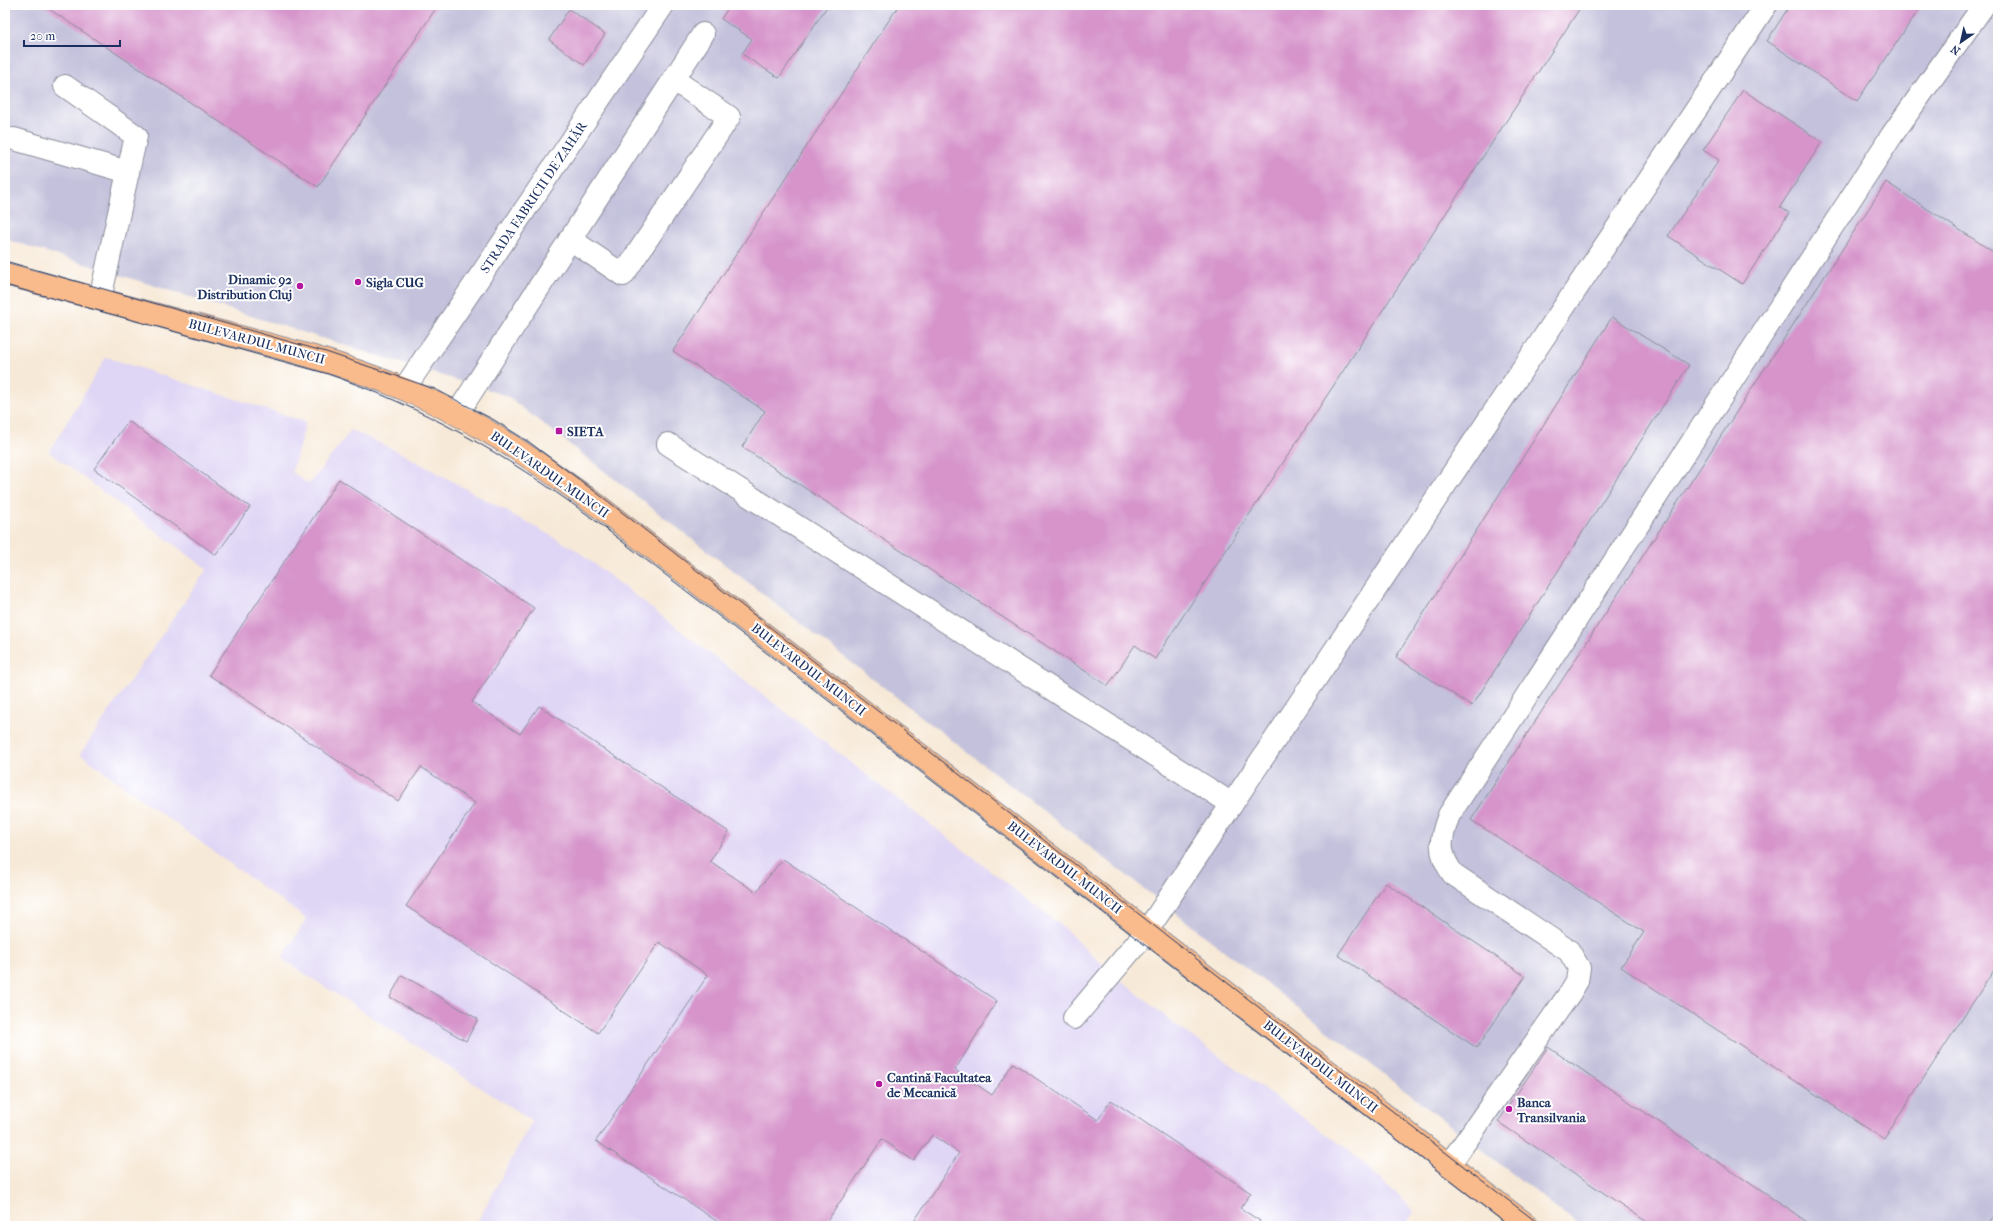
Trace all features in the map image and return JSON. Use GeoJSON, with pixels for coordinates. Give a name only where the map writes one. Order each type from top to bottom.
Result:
{"type":"FeatureCollection","features":[{"type":"Feature","properties":{"kind":"main road","name":"BULEVARDUL MUNCII"},"geometry":{"type":"LineString","coordinates":[[5,274],[334,362],[404,389],[457,414],[498,436],[539,462],[601,508],[1528,1226]]}},
{"type":"Feature","properties":{"kind":"lane","name":"STRADA FABRICII DE ZAHĂR"},"geometry":{"type":"LineString","coordinates":[[404,389],[663,5]]}},
{"type":"Feature","properties":{"kind":"lane"},"geometry":{"type":"LineString","coordinates":[[1074,1018],[1147,931],[1766,5]]}},
{"type":"Feature","properties":{"kind":"lane"},"geometry":{"type":"LineString","coordinates":[[1449,1165],[1570,993],[1577,981],[1579,968],[1569,951],[1453,874],[1444,862],[1441,846],[1443,830],[1449,815],[1892,135],[1984,5]]}},
{"type":"Feature","properties":{"kind":"lane"},"geometry":{"type":"LineString","coordinates":[[457,414],[703,34]]}},
{"type":"Feature","properties":{"kind":"lane"},"geometry":{"type":"LineString","coordinates":[[570,239],[623,275],[729,117],[674,80]]}},
{"type":"Feature","properties":{"kind":"lane"},"geometry":{"type":"LineString","coordinates":[[65,86],[136,136],[100,299]]}},
{"type":"Feature","properties":{"kind":"lane"},"geometry":{"type":"LineString","coordinates":[[14,139],[128,172]]}},
{"type":"Feature","properties":{"kind":"lane"},"geometry":{"type":"LineString","coordinates":[[668,444],[1232,804]]}},
{"type":"Feature","properties":{"kind":"shaded area"},"geometry":{"type":"Polygon","coordinates":[[[5,5],[1998,5],[1998,1226],[1580,1226],[507,396],[5,239],[5,5]]]}},
{"type":"Feature","properties":{"kind":"shaded area"},"geometry":{"type":"Polygon","coordinates":[[[106,357],[306,422],[292,472],[309,484],[351,430],[399,452],[575,549],[1058,923],[1111,972],[1180,1028],[1350,1151],[1415,1211],[1403,1226],[475,1226],[532,1121],[282,959],[306,919],[80,754],[207,569],[49,452],[106,357]]]}},
{"type":"Feature","properties":{"kind":"building"},"geometry":{"type":"Polygon","coordinates":[[[43,5],[438,5],[318,187],[43,5]]]}},
{"type":"Feature","properties":{"kind":"building"},"geometry":{"type":"Polygon","coordinates":[[[730,5],[828,5],[779,78],[742,54],[752,39],[721,19],[730,5]]]}},
{"type":"Feature","properties":{"kind":"building"},"geometry":{"type":"Polygon","coordinates":[[[899,5],[1582,5],[1155,659],[1135,645],[1108,686],[742,447],[765,411],[673,351],[899,5]]]}},
{"type":"Feature","properties":{"kind":"building"},"geometry":{"type":"Polygon","coordinates":[[[1790,5],[1922,5],[1857,101],[1767,41],[1790,5]]]}},
{"type":"Feature","properties":{"kind":"building"},"geometry":{"type":"Polygon","coordinates":[[[569,9],[605,34],[584,65],[549,40],[569,9]]]}},
{"type":"Feature","properties":{"kind":"building"},"geometry":{"type":"Polygon","coordinates":[[[1743,90],[1822,142],[1780,207],[1789,213],[1742,284],[1668,236],[1719,160],[1703,150],[1743,90]]]}},
{"type":"Feature","properties":{"kind":"building"},"geometry":{"type":"Polygon","coordinates":[[[1886,182],[1998,255],[1998,964],[1884,1139],[1621,967],[1644,932],[1471,820],[1886,182]]]}},
{"type":"Feature","properties":{"kind":"building"},"geometry":{"type":"Polygon","coordinates":[[[1612,317],[1689,365],[1472,706],[1396,657],[1612,317]]]}},
{"type":"Feature","properties":{"kind":"building"},"geometry":{"type":"Polygon","coordinates":[[[128,421],[250,507],[216,555],[94,469],[128,421]]]}},
{"type":"Feature","properties":{"kind":"building"},"geometry":{"type":"Polygon","coordinates":[[[339,479],[534,608],[472,702],[520,734],[539,706],[729,832],[710,861],[756,892],[783,859],[997,1001],[955,1070],[992,1095],[1013,1063],[1098,1120],[1111,1100],[1251,1193],[1240,1208],[1260,1221],[1257,1226],[911,1226],[959,1153],[932,1135],[914,1161],[882,1139],[824,1226],[724,1226],[596,1141],[708,975],[659,942],[598,1033],[406,906],[475,803],[421,767],[398,801],[209,675],[339,479]]]}},
{"type":"Feature","properties":{"kind":"building"},"geometry":{"type":"Polygon","coordinates":[[[1386,883],[1525,976],[1477,1048],[1338,955],[1386,883]]]}},
{"type":"Feature","properties":{"kind":"building"},"geometry":{"type":"Polygon","coordinates":[[[402,975],[478,1019],[466,1041],[390,997],[402,975]]]}},
{"type":"Feature","properties":{"kind":"building"},"geometry":{"type":"Polygon","coordinates":[[[1548,1047],[1813,1226],[1653,1226],[1498,1122],[1548,1047]]]}},
{"type":"Feature","properties":{"kind":"building"},"geometry":{"type":"Polygon","coordinates":[[[1998,1213],[1998,1226],[1989,1226],[1998,1213]]]}},
{"type":"Feature","properties":{"kind":"tram line"},"geometry":{"type":"LineString","coordinates":[[5,261],[326,352],[435,389],[494,420],[529,442],[605,499],[1542,1226]]}},
{"type":"Feature","properties":{"kind":"tram line"},"geometry":{"type":"LineString","coordinates":[[5,285],[325,373],[396,401],[430,417],[494,452],[588,515],[1509,1226]]}},
{"type":"Feature","properties":{"kind":"place","name":"Sigla CUG"},"geometry":{"type":"Point","coordinates":[358,282]}},
{"type":"Feature","properties":{"kind":"place","name":"Dinamic 92 Distribution Cluj"},"geometry":{"type":"Point","coordinates":[300,286]}},
{"type":"Feature","properties":{"kind":"place","name":"SIETA"},"geometry":{"type":"Point","coordinates":[559,431]}},
{"type":"Feature","properties":{"kind":"place","name":"Cantină Facultatea de Mecanică"},"geometry":{"type":"Point","coordinates":[879,1084]}},
{"type":"Feature","properties":{"kind":"place","name":"Banca Transilvania"},"geometry":{"type":"Point","coordinates":[1509,1109]}}]}
